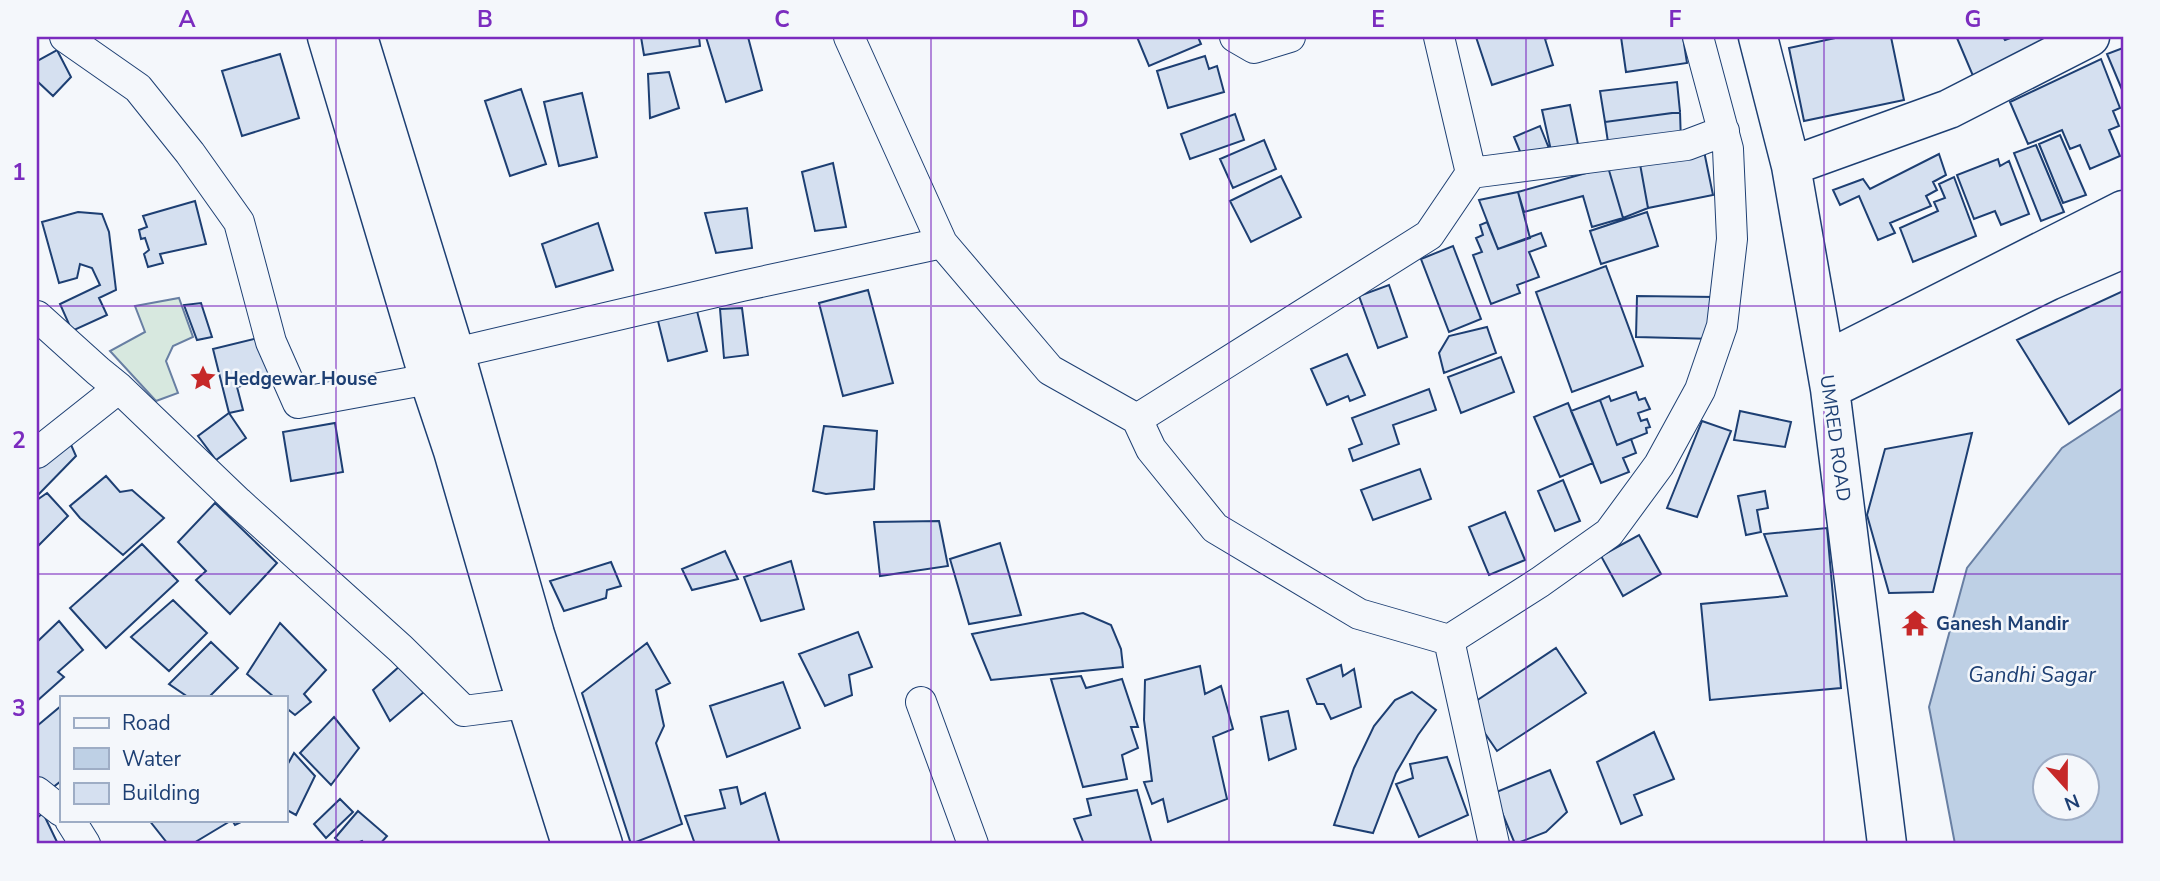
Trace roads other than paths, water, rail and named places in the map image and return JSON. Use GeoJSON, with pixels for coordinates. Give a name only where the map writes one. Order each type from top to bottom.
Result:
{"type":"FeatureCollection","features":[{"type":"Feature","properties":{"kind":"street"},"geometry":{"type":"LineString","coordinates":[[65,37],[138,88],[190,153],[239,222],[271,342],[298,403],[742,286],[942,243]]}},
{"type":"Feature","properties":{"kind":"street"},"geometry":{"type":"LineString","coordinates":[[327,37],[535,634],[603,844]]}},
{"type":"Feature","properties":{"kind":"street"},"geometry":{"type":"LineString","coordinates":[[358,37],[442,366],[453,451],[571,844]]}},
{"type":"Feature","properties":{"kind":"street"},"geometry":{"type":"LineString","coordinates":[[849,37],[942,243],[1050,370],[1137,419],[1151,449],[1215,528],[1359,614],[1448,640],[1540,582],[1609,533],[1659,465],[1700,390],[1722,326],[1732,239],[1728,149],[1698,37]]}},
{"type":"Feature","properties":{"kind":"street"},"geometry":{"type":"LineString","coordinates":[[1235,37],[1255,48],[1290,37]]}},
{"type":"Feature","properties":{"kind":"street"},"geometry":{"type":"LineString","coordinates":[[1137,419],[1429,235],[1471,173],[1439,37]]}},
{"type":"Feature","properties":{"kind":"street","name":"UMRED ROAD"},"geometry":{"type":"LineString","coordinates":[[1758,37],[1791,166],[1828,375],[1887,844]]}},
{"type":"Feature","properties":{"kind":"street"},"geometry":{"type":"LineString","coordinates":[[1791,166],[1949,109],[2090,37]]}},
{"type":"Feature","properties":{"kind":"street"},"geometry":{"type":"LineString","coordinates":[[1471,173],[1687,145],[1724,131]]}},
{"type":"Feature","properties":{"kind":"street"},"geometry":{"type":"LineString","coordinates":[[1828,375],[2123,210]]}},
{"type":"Feature","properties":{"kind":"street"},"geometry":{"type":"LineString","coordinates":[[1828,375],[2123,249]]}},
{"type":"Feature","properties":{"kind":"street"},"geometry":{"type":"LineString","coordinates":[[37,316],[97,371],[119,387],[238,502],[401,649],[464,711],[527,703]]}},
{"type":"Feature","properties":{"kind":"street"},"geometry":{"type":"LineString","coordinates":[[37,453],[119,387]]}},
{"type":"Feature","properties":{"kind":"street"},"geometry":{"type":"LineString","coordinates":[[1448,640],[1494,844]]}},
{"type":"Feature","properties":{"kind":"street"},"geometry":{"type":"LineString","coordinates":[[921,702],[973,844]]}},
{"type":"Feature","properties":{"kind":"street"},"geometry":{"type":"LineString","coordinates":[[37,792],[60,810]]}},
{"type":"Feature","properties":{"kind":"street"},"geometry":{"type":"LineString","coordinates":[[71,822],[85,844]]}},
{"type":"Feature","properties":{"kind":"water","name":"Gandhi Sagar"},"geometry":{"type":"Polygon","coordinates":[[[2123,408],[2123,844],[1955,844],[1929,707],[1967,568],[2062,448],[2123,408]]]}},
{"type":"Feature","properties":{"kind":"place","name":"Hedgewar House"},"geometry":{"type":"Point","coordinates":[203,378]}},
{"type":"Feature","properties":{"kind":"place","name":"Ganesh Mandir"},"geometry":{"type":"Point","coordinates":[1915,623]}}]}
